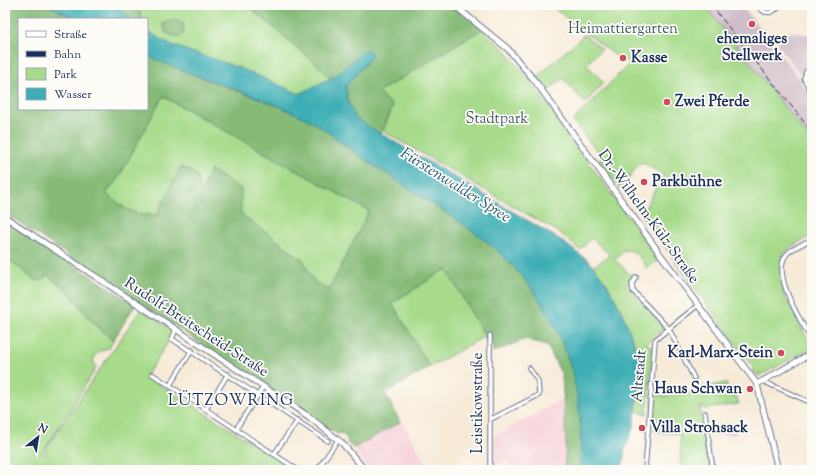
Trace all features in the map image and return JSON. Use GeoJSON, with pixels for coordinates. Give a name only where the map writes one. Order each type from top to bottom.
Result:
{"type":"FeatureCollection","features":[{"type":"Feature","properties":{"kind":"main road","name":"Dr.-Wilhelm-Külz-Straße"},"geometry":{"type":"LineString","coordinates":[[454,5],[508,49],[535,81],[698,306],[760,382],[778,470]]}},
{"type":"Feature","properties":{"kind":"main road","name":"Rudolf-Breitscheid-Straße"},"geometry":{"type":"LineString","coordinates":[[5,217],[313,419],[338,440],[365,470]]}},
{"type":"Feature","properties":{"kind":"main road"},"geometry":{"type":"LineString","coordinates":[[760,382],[812,353]]}},
{"type":"Feature","properties":{"kind":"street"},"geometry":{"type":"LineString","coordinates":[[757,5],[767,14],[772,13],[782,5]]}},
{"type":"Feature","properties":{"kind":"street"},"geometry":{"type":"LineString","coordinates":[[812,68],[806,72],[804,78],[812,93]]}},
{"type":"Feature","properties":{"kind":"street"},"geometry":{"type":"LineString","coordinates":[[812,239],[789,252],[782,264],[786,292],[812,341]]}},
{"type":"Feature","properties":{"kind":"street"},"geometry":{"type":"LineString","coordinates":[[636,277],[632,284],[633,291],[668,329],[694,378]]}},
{"type":"Feature","properties":{"kind":"street","name":"Altstadt"},"geometry":{"type":"LineString","coordinates":[[645,470],[655,340],[698,306]]}},
{"type":"Feature","properties":{"kind":"street"},"geometry":{"type":"LineString","coordinates":[[176,329],[172,338],[328,441]]}},
{"type":"Feature","properties":{"kind":"street","name":"Leistikowstraße"},"geometry":{"type":"LineString","coordinates":[[490,336],[490,470]]}},
{"type":"Feature","properties":{"kind":"street"},"geometry":{"type":"LineString","coordinates":[[170,384],[192,350]]}},
{"type":"Feature","properties":{"kind":"street"},"geometry":{"type":"LineString","coordinates":[[491,419],[539,395],[538,381],[529,368]]}},
{"type":"Feature","properties":{"kind":"street"},"geometry":{"type":"LineString","coordinates":[[152,374],[170,384],[298,470]]}},
{"type":"Feature","properties":{"kind":"street"},"geometry":{"type":"LineString","coordinates":[[206,409],[228,374]]}},
{"type":"Feature","properties":{"kind":"street"},"geometry":{"type":"LineString","coordinates":[[760,382],[812,403]]}},
{"type":"Feature","properties":{"kind":"street"},"geometry":{"type":"LineString","coordinates":[[236,429],[263,387]]}},
{"type":"Feature","properties":{"kind":"street"},"geometry":{"type":"LineString","coordinates":[[704,413],[712,470]]}},
{"type":"Feature","properties":{"kind":"street"},"geometry":{"type":"LineString","coordinates":[[274,454],[298,420]]}},
{"type":"Feature","properties":{"kind":"street"},"geometry":{"type":"LineString","coordinates":[[317,470],[338,440]]}},
{"type":"Feature","properties":{"kind":"shaded area"},"geometry":{"type":"Polygon","coordinates":[[[704,5],[742,5],[800,79],[802,85],[812,96],[812,142],[704,5]]]}},
{"type":"Feature","properties":{"kind":"shaded area"},"geometry":{"type":"Polygon","coordinates":[[[791,32],[812,35],[812,65],[800,74],[776,43],[791,32]]]}},
{"type":"Feature","properties":{"kind":"shaded area"},"geometry":{"type":"Polygon","coordinates":[[[563,399],[566,445],[564,470],[509,470],[508,459],[495,466],[494,436],[563,399]]]}},
{"type":"Feature","properties":{"kind":"shaded area"},"geometry":{"type":"Polygon","coordinates":[[[402,421],[427,466],[420,470],[369,470],[354,448],[402,421]]]}},
{"type":"Feature","properties":{"kind":"shaded area"},"geometry":{"type":"Polygon","coordinates":[[[734,423],[736,434],[710,436],[709,425],[734,423]]]}},
{"type":"Feature","properties":{"kind":"green space"},"geometry":{"type":"Polygon","coordinates":[[[5,5],[47,5],[75,18],[18,18],[18,110],[148,110],[148,56],[265,101],[307,119],[456,219],[491,245],[523,277],[540,301],[555,326],[566,353],[575,381],[579,410],[581,440],[579,470],[564,470],[566,445],[562,375],[547,345],[526,339],[493,352],[492,338],[488,341],[446,269],[392,303],[430,367],[385,393],[400,422],[354,448],[347,443],[348,440],[342,433],[337,434],[5,213],[5,5]],[[163,96],[120,175],[106,194],[126,209],[141,215],[157,215],[181,166],[196,174],[201,194],[210,170],[241,189],[241,214],[303,260],[314,282],[329,290],[369,211],[163,96]]]}},
{"type":"Feature","properties":{"kind":"green space"},"geometry":{"type":"Polygon","coordinates":[[[113,5],[133,5],[140,13],[141,18],[131,18],[113,5]]]}},
{"type":"Feature","properties":{"kind":"green space"},"geometry":{"type":"Polygon","coordinates":[[[133,5],[247,5],[312,60],[330,78],[299,94],[242,69],[174,46],[164,41],[148,31],[148,18],[141,18],[140,13],[133,5]]]}},
{"type":"Feature","properties":{"kind":"green space"},"geometry":{"type":"Polygon","coordinates":[[[247,5],[451,5],[482,29],[378,93],[393,106],[380,135],[355,116],[349,104],[346,86],[373,55],[366,50],[337,75],[330,78],[312,60],[247,5]]]}},
{"type":"Feature","properties":{"kind":"green space","name":"Stadtpark"},"geometry":{"type":"Polygon","coordinates":[[[550,5],[704,5],[812,142],[812,235],[789,248],[782,258],[780,271],[785,296],[812,348],[759,376],[753,371],[754,368],[641,215],[664,175],[641,162],[621,187],[619,187],[599,161],[602,157],[573,121],[629,64],[626,60],[621,60],[550,5]]]}},
{"type":"Feature","properties":{"kind":"green space"},"geometry":{"type":"Polygon","coordinates":[[[173,19],[183,24],[184,32],[180,37],[173,36],[165,32],[163,24],[173,19]]]}},
{"type":"Feature","properties":{"kind":"green space","name":"Stadtpark"},"geometry":{"type":"Polygon","coordinates":[[[482,29],[506,51],[530,81],[659,260],[647,268],[635,253],[624,250],[615,260],[633,277],[632,281],[626,285],[664,328],[646,343],[653,348],[647,414],[636,411],[638,391],[637,352],[623,315],[607,284],[593,267],[610,255],[592,238],[580,250],[560,233],[383,131],[393,106],[378,93],[482,29]]]}},
{"type":"Feature","properties":{"kind":"green space","name":"Stadtpark"},"geometry":{"type":"Polygon","coordinates":[[[584,35],[602,49],[586,64],[604,83],[585,103],[563,78],[549,90],[538,76],[584,35]]]}},
{"type":"Feature","properties":{"kind":"green space"},"geometry":{"type":"Polygon","coordinates":[[[162,96],[370,210],[329,290],[314,282],[303,260],[241,214],[210,170],[201,194],[181,166],[157,215],[141,215],[126,209],[106,194],[120,175],[162,96]]]}},
{"type":"Feature","properties":{"kind":"green space"},"geometry":{"type":"Polygon","coordinates":[[[5,219],[135,305],[113,341],[90,319],[66,289],[47,275],[42,281],[34,280],[5,256],[5,219]]]}},
{"type":"Feature","properties":{"kind":"green space"},"geometry":{"type":"Polygon","coordinates":[[[5,256],[47,275],[66,289],[90,319],[113,341],[109,348],[99,352],[94,357],[94,364],[96,368],[42,453],[46,455],[46,448],[141,309],[172,330],[170,339],[146,376],[295,470],[5,470],[5,256]]]}},
{"type":"Feature","properties":{"kind":"green space"},"geometry":{"type":"Polygon","coordinates":[[[446,269],[485,336],[430,367],[391,303],[446,269]]]}},
{"type":"Feature","properties":{"kind":"green space"},"geometry":{"type":"Polygon","coordinates":[[[726,383],[731,397],[736,396],[739,404],[706,409],[705,407],[700,407],[710,470],[681,470],[680,434],[655,431],[656,416],[651,416],[653,395],[666,396],[696,391],[700,388],[726,383]]]}},
{"type":"Feature","properties":{"kind":"water"},"geometry":{"type":"Polygon","coordinates":[[[47,5],[113,5],[131,18],[75,18],[47,5]]]}},
{"type":"Feature","properties":{"kind":"water","name":"Fürstenwalder Spree"},"geometry":{"type":"Polygon","coordinates":[[[148,31],[174,46],[223,62],[299,94],[337,75],[366,49],[373,55],[346,86],[347,100],[356,119],[559,239],[590,262],[607,284],[623,314],[637,352],[640,366],[634,425],[625,449],[623,463],[619,470],[579,470],[581,440],[579,410],[574,381],[566,353],[554,326],[540,301],[522,277],[502,255],[469,228],[367,161],[325,130],[307,119],[265,101],[148,56],[148,31]]]}},
{"type":"Feature","properties":{"kind":"railway"},"geometry":{"type":"LineString","coordinates":[[711,5],[812,132]]}},
{"type":"Feature","properties":{"kind":"place","name":"ehemaliges Stellwerk"},"geometry":{"type":"Point","coordinates":[752,24]}},
{"type":"Feature","properties":{"kind":"place","name":"Kasse"},"geometry":{"type":"Point","coordinates":[623,58]}},
{"type":"Feature","properties":{"kind":"place","name":"Zwei Pferde"},"geometry":{"type":"Point","coordinates":[667,102]}},
{"type":"Feature","properties":{"kind":"place","name":"Parkbühne"},"geometry":{"type":"Point","coordinates":[644,182]}},
{"type":"Feature","properties":{"kind":"place","name":"Karl-Marx-Stein"},"geometry":{"type":"Point","coordinates":[781,353]}},
{"type":"Feature","properties":{"kind":"place","name":"Haus Schwan"},"geometry":{"type":"Point","coordinates":[750,389]}},
{"type":"Feature","properties":{"kind":"place","name":"Villa Strohsack"},"geometry":{"type":"Point","coordinates":[642,428]}},
{"type":"Feature","properties":{"kind":"district","name":"LÜTZOWRING"},"geometry":{"type":"Point","coordinates":[231,401]}},
{"type":"Feature","properties":{"kind":"park label","name":"Heimattiergarten"},"geometry":{"type":"Point","coordinates":[623,29]}}]}
